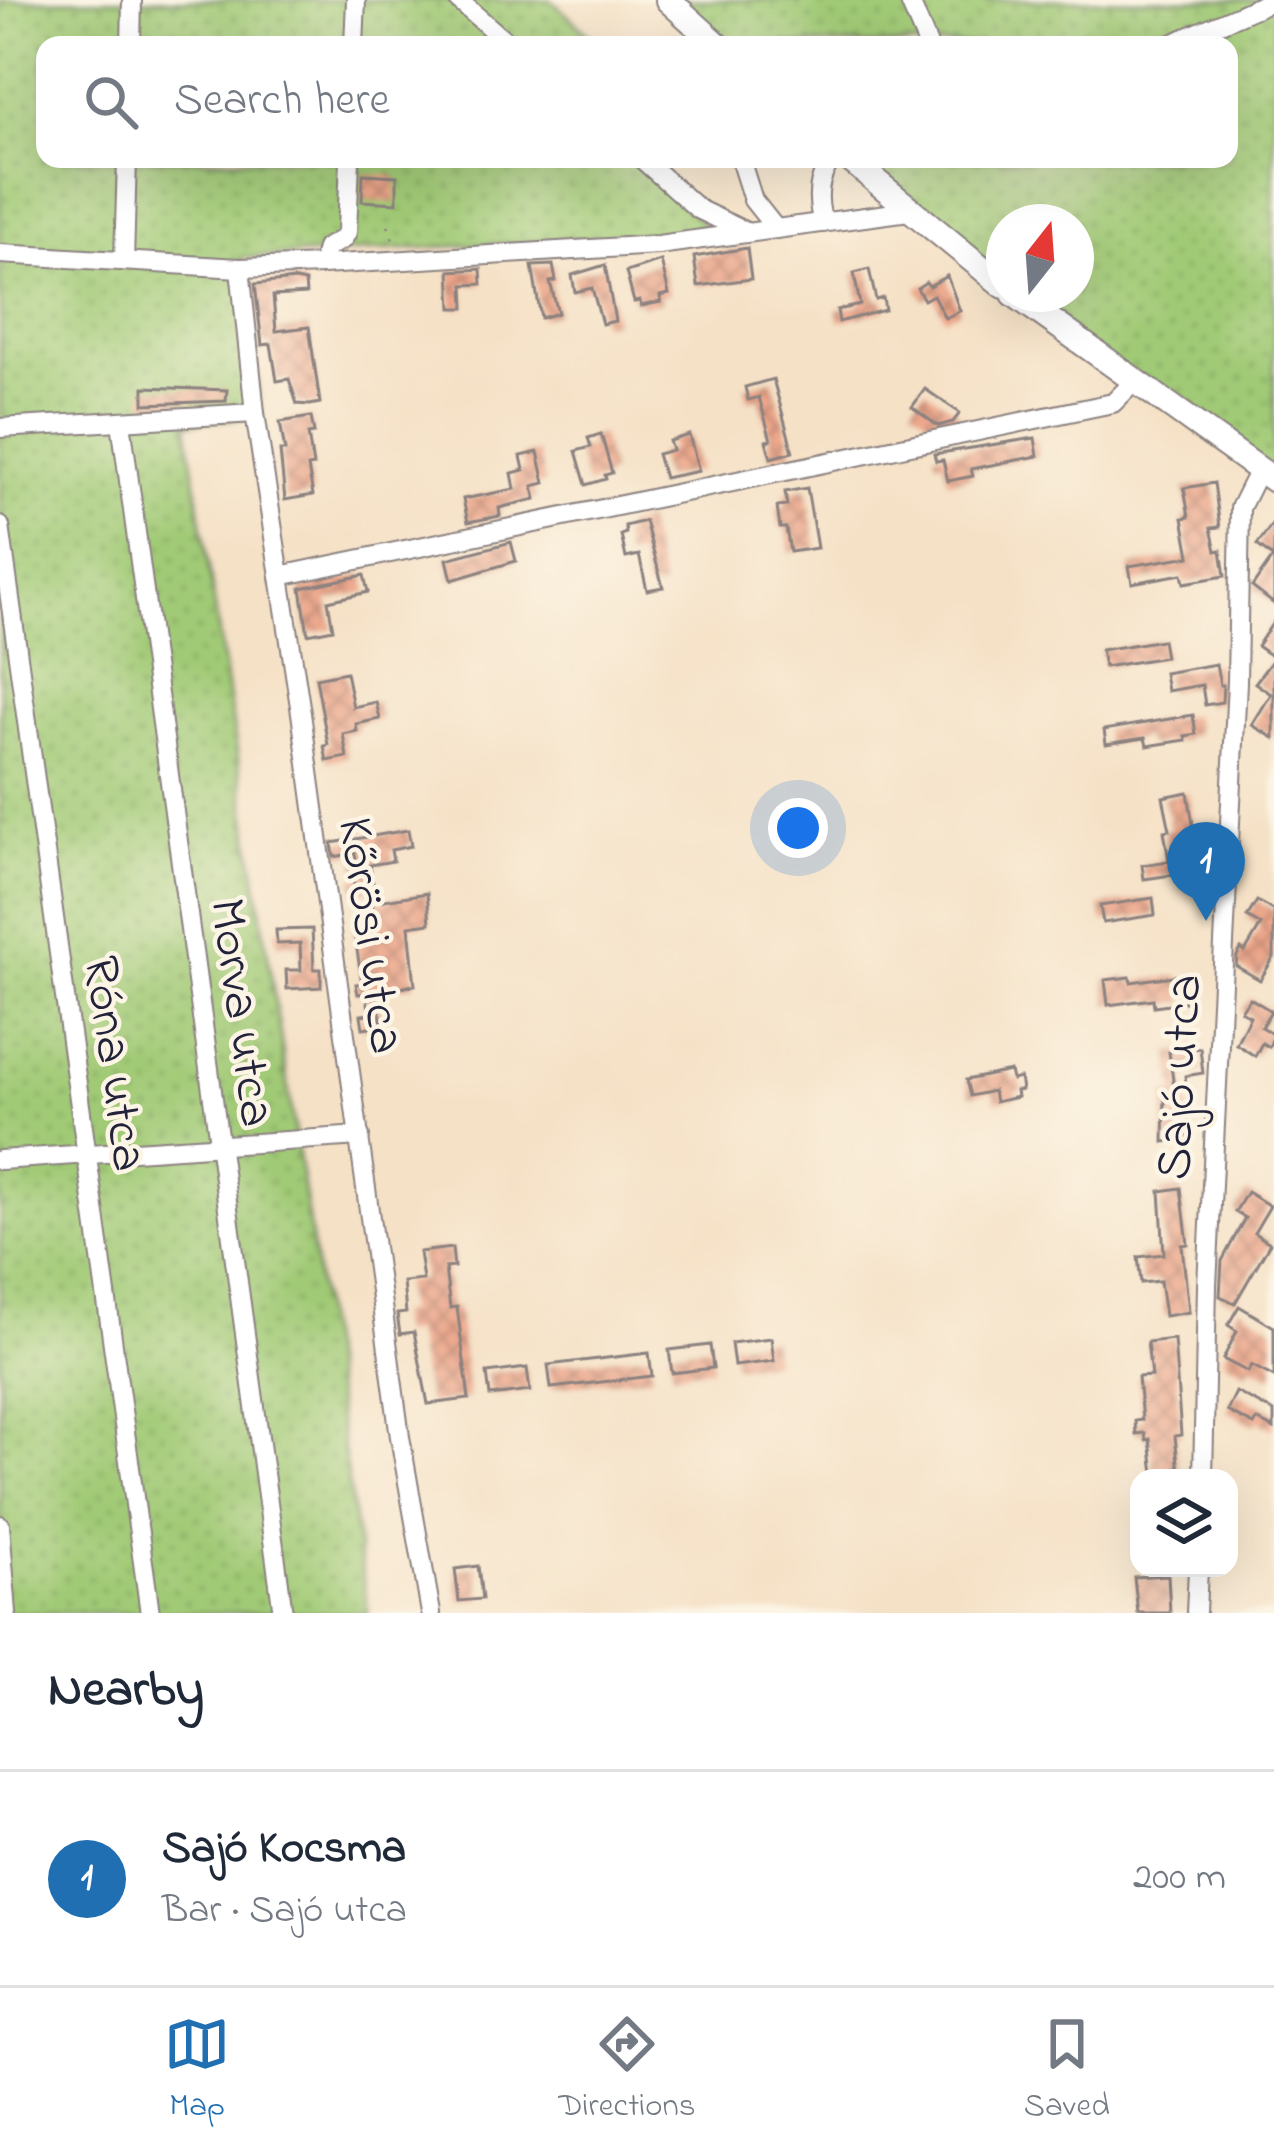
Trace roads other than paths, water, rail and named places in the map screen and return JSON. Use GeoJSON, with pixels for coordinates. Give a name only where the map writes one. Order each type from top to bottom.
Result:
{"type":"FeatureCollection","features":[{"type":"Feature","properties":{"kind":"main road"},"geometry":{"type":"LineString","coordinates":[[668,0],[708,36]]}},
{"type":"Feature","properties":{"kind":"main road"},"geometry":{"type":"LineString","coordinates":[[859,168],[986,272]]}},
{"type":"Feature","properties":{"kind":"main road"},"geometry":{"type":"LineString","coordinates":[[1039,312],[1267,475]]}},
{"type":"Feature","properties":{"kind":"street"},"geometry":{"type":"LineString","coordinates":[[131,36],[132,0]]}},
{"type":"Feature","properties":{"kind":"street"},"geometry":{"type":"LineString","coordinates":[[354,36],[356,0]]}},
{"type":"Feature","properties":{"kind":"street"},"geometry":{"type":"LineString","coordinates":[[458,0],[500,36]]}},
{"type":"Feature","properties":{"kind":"street"},"geometry":{"type":"LineString","coordinates":[[1189,36],[1274,0]]}},
{"type":"Feature","properties":{"kind":"street"},"geometry":{"type":"LineString","coordinates":[[918,3],[926,36]]}},
{"type":"Feature","properties":{"kind":"street"},"geometry":{"type":"LineString","coordinates":[[124,260],[127,168]]}},
{"type":"Feature","properties":{"kind":"street"},"geometry":{"type":"LineString","coordinates":[[322,265],[326,248],[347,232],[350,168]]}},
{"type":"Feature","properties":{"kind":"street"},"geometry":{"type":"LineString","coordinates":[[652,168],[698,209],[748,233]]}},
{"type":"Feature","properties":{"kind":"street"},"geometry":{"type":"LineString","coordinates":[[743,168],[752,200],[776,229]]}},
{"type":"Feature","properties":{"kind":"street"},"geometry":{"type":"LineString","coordinates":[[823,223],[818,201],[820,179],[827,168]]}},
{"type":"Feature","properties":{"kind":"street"},"geometry":{"type":"LineString","coordinates":[[0,254],[240,268],[322,265],[600,250],[909,211]]}},
{"type":"Feature","properties":{"kind":"street","name":"Kőrösi utca"},"geometry":{"type":"LineString","coordinates":[[240,268],[255,413],[400,1437],[431,1613]]}},
{"type":"Feature","properties":{"kind":"street"},"geometry":{"type":"LineString","coordinates":[[280,576],[1113,403],[1134,382]]}},
{"type":"Feature","properties":{"kind":"street"},"geometry":{"type":"LineString","coordinates":[[0,428],[255,413]]}},
{"type":"Feature","properties":{"kind":"street","name":"Morva utca"},"geometry":{"type":"LineString","coordinates":[[121,422],[283,1613]]}},
{"type":"Feature","properties":{"kind":"street","name":"Sajó utca"},"geometry":{"type":"LineString","coordinates":[[1203,1469],[1240,508],[1267,475]]}},
{"type":"Feature","properties":{"kind":"street","name":"Róna utca"},"geometry":{"type":"LineString","coordinates":[[0,526],[150,1613]]}},
{"type":"Feature","properties":{"kind":"street"},"geometry":{"type":"LineString","coordinates":[[0,1160],[360,1136]]}},
{"type":"Feature","properties":{"kind":"street"},"geometry":{"type":"LineString","coordinates":[[0,1525],[7,1613]]}},
{"type":"Feature","properties":{"kind":"street"},"geometry":{"type":"LineString","coordinates":[[1196,1613],[1198,1577]]}},
{"type":"Feature","properties":{"kind":"place","name":"Sajó Kocsma"},"geometry":{"type":"Point","coordinates":[1206,921]}}]}
